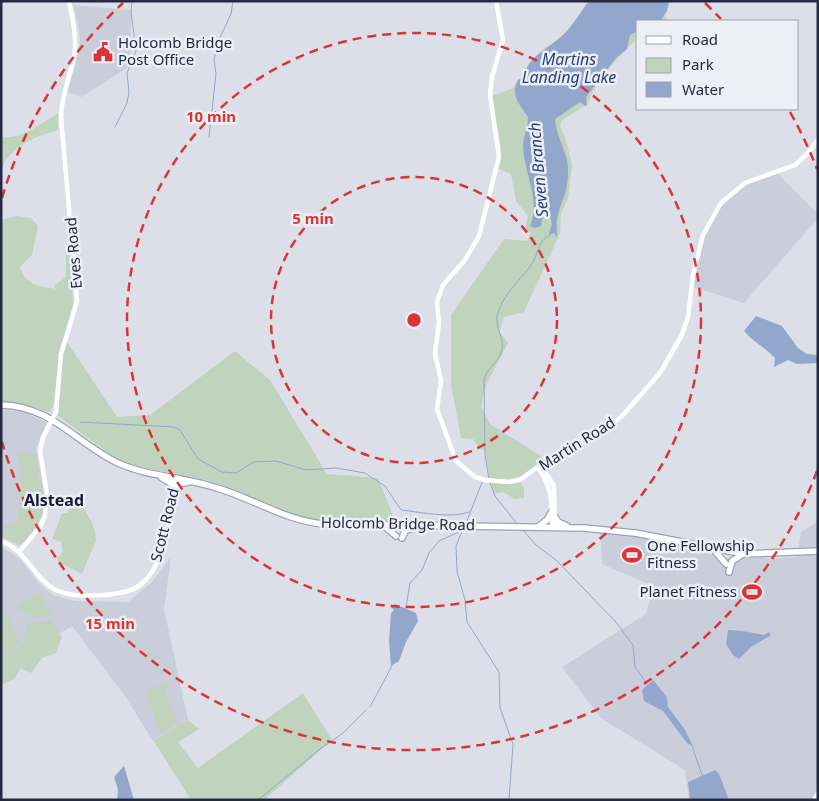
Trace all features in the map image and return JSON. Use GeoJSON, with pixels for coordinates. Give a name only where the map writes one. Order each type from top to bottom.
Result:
{"type":"FeatureCollection","features":[{"type":"Feature","properties":{"kind":"main road","name":"Holcomb Bridge Road"},"geometry":{"type":"LineString","coordinates":[[1,405],[29,408],[53,419],[115,461],[134,469],[229,492],[304,522],[325,524],[571,527],[635,533],[745,554],[818,551]]}},
{"type":"Feature","properties":{"kind":"main road"},"geometry":{"type":"LineString","coordinates":[[157,474],[171,483],[173,495]]}},
{"type":"Feature","properties":{"kind":"main road"},"geometry":{"type":"LineString","coordinates":[[173,495],[179,484],[192,482]]}},
{"type":"Feature","properties":{"kind":"main road"},"geometry":{"type":"LineString","coordinates":[[538,527],[553,515],[559,522],[571,527]]}},
{"type":"Feature","properties":{"kind":"main road"},"geometry":{"type":"LineString","coordinates":[[381,524],[399,537],[408,529],[421,525]]}},
{"type":"Feature","properties":{"kind":"main road"},"geometry":{"type":"LineString","coordinates":[[711,549],[720,555],[726,564]]}},
{"type":"Feature","properties":{"kind":"main road"},"geometry":{"type":"LineString","coordinates":[[729,572],[732,561],[738,555],[745,554]]}},
{"type":"Feature","properties":{"kind":"street","name":"Eves Road"},"geometry":{"type":"LineString","coordinates":[[19,552],[40,527],[45,516],[47,494],[40,451],[43,437],[53,419],[57,406],[61,354],[74,315],[78,296],[61,117],[63,95],[75,48],[75,30],[69,1]]}},
{"type":"Feature","properties":{"kind":"street","name":"Martin Road"},"geometry":{"type":"LineString","coordinates":[[496,1],[503,40],[492,76],[490,95],[499,157],[476,244],[465,260],[442,286],[438,295],[435,352],[441,381],[437,409],[456,460],[470,475],[486,480],[516,481],[526,478],[540,466],[616,422],[668,362],[687,323],[693,275],[703,235],[724,199],[744,183],[795,164],[807,154],[818,140]]}},
{"type":"Feature","properties":{"kind":"street"},"geometry":{"type":"LineString","coordinates":[[540,466],[549,484],[553,527]]}},
{"type":"Feature","properties":{"kind":"street","name":"Scott Road"},"geometry":{"type":"LineString","coordinates":[[1,541],[19,552],[46,583],[63,593],[90,596],[126,591],[145,580],[159,560],[176,478]]}},
{"type":"Feature","properties":{"kind":"street"},"geometry":{"type":"LineString","coordinates":[[814,800],[818,793]]}},
{"type":"Feature","properties":{"kind":"shaded area"},"geometry":{"type":"Polygon","coordinates":[[[73,5],[131,10],[130,66],[81,97],[66,91],[76,64],[80,39],[73,5]]]}},
{"type":"Feature","properties":{"kind":"shaded area"},"geometry":{"type":"Polygon","coordinates":[[[777,173],[818,214],[818,218],[744,303],[690,286],[705,229],[724,201],[735,189],[755,179],[777,173]]]}},
{"type":"Feature","properties":{"kind":"shaded area"},"geometry":{"type":"Polygon","coordinates":[[[1,410],[23,411],[47,423],[36,448],[45,497],[43,514],[36,529],[20,546],[1,537],[1,410]]]}},
{"type":"Feature","properties":{"kind":"shaded area"},"geometry":{"type":"Polygon","coordinates":[[[818,521],[818,795],[815,800],[689,800],[685,770],[601,718],[562,667],[646,614],[653,586],[602,564],[600,529],[668,539],[721,558],[782,558],[797,557],[801,532],[818,521]]]}},
{"type":"Feature","properties":{"kind":"shaded area"},"geometry":{"type":"Polygon","coordinates":[[[1,546],[20,559],[40,584],[53,595],[75,601],[128,602],[152,582],[171,557],[164,609],[188,720],[153,741],[125,696],[72,626],[1,671],[1,546]]]}},
{"type":"Feature","properties":{"kind":"green space"},"geometry":{"type":"Polygon","coordinates":[[[589,1],[670,1],[665,16],[668,20],[636,20],[636,40],[616,60],[602,78],[588,104],[562,120],[560,126],[566,140],[572,165],[568,198],[561,214],[560,233],[524,312],[504,317],[499,331],[508,343],[486,385],[481,406],[490,424],[541,456],[542,461],[519,478],[490,480],[485,450],[480,449],[473,439],[461,438],[451,384],[451,315],[504,239],[527,241],[531,233],[525,230],[528,216],[516,201],[511,174],[497,168],[501,147],[492,96],[513,88],[518,80],[522,78],[535,57],[565,33],[589,1]]]}},
{"type":"Feature","properties":{"kind":"green space"},"geometry":{"type":"Polygon","coordinates":[[[58,113],[58,130],[32,139],[24,144],[10,155],[1,170],[1,137],[16,136],[24,133],[58,113]]]}},
{"type":"Feature","properties":{"kind":"green space"},"geometry":{"type":"Polygon","coordinates":[[[16,216],[31,218],[38,226],[32,255],[20,267],[25,277],[32,283],[42,287],[53,288],[55,291],[55,285],[66,277],[66,254],[71,255],[73,308],[59,363],[53,407],[49,412],[27,405],[1,402],[1,220],[16,216]]]}},
{"type":"Feature","properties":{"kind":"green space"},"geometry":{"type":"Polygon","coordinates":[[[67,342],[117,417],[150,415],[235,351],[270,380],[327,474],[378,478],[397,526],[300,522],[211,481],[131,465],[115,458],[58,416],[62,358],[67,342]]]}},
{"type":"Feature","properties":{"kind":"green space"},"geometry":{"type":"Polygon","coordinates":[[[16,453],[35,454],[42,502],[38,523],[31,534],[20,545],[1,536],[1,529],[4,530],[5,524],[14,526],[17,520],[21,477],[16,453]]]}},
{"type":"Feature","properties":{"kind":"green space"},"geometry":{"type":"Polygon","coordinates":[[[490,481],[521,483],[524,489],[524,498],[515,499],[503,492],[495,493],[490,481]]]}},
{"type":"Feature","properties":{"kind":"green space"},"geometry":{"type":"Polygon","coordinates":[[[76,499],[83,502],[82,506],[92,522],[96,536],[96,541],[82,574],[58,562],[57,558],[63,552],[61,542],[52,539],[62,513],[67,513],[76,499]]]}},
{"type":"Feature","properties":{"kind":"green space"},"geometry":{"type":"Polygon","coordinates":[[[39,592],[52,613],[42,617],[29,616],[18,606],[39,592]]]}},
{"type":"Feature","properties":{"kind":"green space"},"geometry":{"type":"Polygon","coordinates":[[[1,613],[9,619],[20,644],[1,657],[1,613]]]}},
{"type":"Feature","properties":{"kind":"green space"},"geometry":{"type":"Polygon","coordinates":[[[51,620],[62,637],[56,653],[42,658],[31,673],[21,668],[14,679],[1,685],[1,659],[23,644],[27,624],[51,620]]]}},
{"type":"Feature","properties":{"kind":"green space"},"geometry":{"type":"Polygon","coordinates":[[[168,682],[165,690],[177,722],[161,733],[145,691],[168,682]]]}},
{"type":"Feature","properties":{"kind":"green space"},"geometry":{"type":"Polygon","coordinates":[[[303,693],[332,740],[264,800],[191,800],[154,741],[188,720],[199,729],[178,742],[198,768],[303,693]]]}},
{"type":"Feature","properties":{"kind":"water","name":"Martins Landing Lake"},"geometry":{"type":"Polygon","coordinates":[[[589,1],[669,1],[667,11],[661,20],[636,20],[636,32],[630,35],[627,49],[616,58],[586,97],[587,105],[585,106],[580,102],[555,119],[568,164],[566,189],[557,218],[557,237],[554,233],[549,234],[552,224],[549,212],[543,213],[541,226],[535,228],[530,226],[534,206],[523,147],[528,117],[515,95],[515,90],[518,80],[522,78],[535,57],[559,39],[589,1]]]}},
{"type":"Feature","properties":{"kind":"water"},"geometry":{"type":"Polygon","coordinates":[[[756,316],[782,326],[798,348],[807,354],[818,355],[818,363],[797,364],[788,360],[774,367],[775,358],[744,331],[756,316]]]}},
{"type":"Feature","properties":{"kind":"water"},"geometry":{"type":"Polygon","coordinates":[[[395,604],[416,613],[418,621],[406,642],[399,661],[391,666],[389,641],[391,613],[394,610],[391,607],[395,604]]]}},
{"type":"Feature","properties":{"kind":"water"},"geometry":{"type":"Polygon","coordinates":[[[728,630],[764,635],[769,632],[771,635],[751,647],[739,659],[733,655],[726,644],[728,630]]]}},
{"type":"Feature","properties":{"kind":"water"},"geometry":{"type":"Polygon","coordinates":[[[653,680],[667,697],[668,707],[685,730],[693,746],[687,743],[663,711],[644,701],[642,690],[653,680]]]}},
{"type":"Feature","properties":{"kind":"water"},"geometry":{"type":"Polygon","coordinates":[[[124,766],[134,800],[117,800],[118,790],[114,777],[124,766]]]}},
{"type":"Feature","properties":{"kind":"water"},"geometry":{"type":"Polygon","coordinates":[[[715,770],[719,774],[729,800],[690,800],[688,782],[715,770]]]}},
{"type":"Feature","properties":{"kind":"waterway"},"geometry":{"type":"LineString","coordinates":[[115,127],[127,103],[129,92],[127,73],[136,51],[131,12],[132,1]]}},
{"type":"Feature","properties":{"kind":"waterway"},"geometry":{"type":"LineString","coordinates":[[209,137],[216,74],[214,60],[217,44],[231,14],[233,1]]}},
{"type":"Feature","properties":{"kind":"waterway","name":"Seven Branch"},"geometry":{"type":"LineString","coordinates":[[489,479],[485,455],[484,381],[487,373],[501,353],[502,343],[497,325],[499,308],[534,261],[540,245],[551,234]]}},
{"type":"Feature","properties":{"kind":"waterway"},"geometry":{"type":"LineString","coordinates":[[80,422],[174,427],[180,430],[198,459],[222,472],[236,473],[254,462],[276,461],[306,470],[336,468],[365,473],[385,486],[401,510],[445,515],[469,512]]}},
{"type":"Feature","properties":{"kind":"waterway","name":"Seven Branch"},"geometry":{"type":"LineString","coordinates":[[466,523],[483,480]]}},
{"type":"Feature","properties":{"kind":"waterway"},"geometry":{"type":"LineString","coordinates":[[490,483],[495,496],[518,525]]}},
{"type":"Feature","properties":{"kind":"waterway","name":"Seven Branch"},"geometry":{"type":"LineString","coordinates":[[463,529],[456,546],[457,571],[465,600],[467,622],[499,672],[500,708],[513,744],[509,800]]}},
{"type":"Feature","properties":{"kind":"waterway"},"geometry":{"type":"LineString","coordinates":[[522,529],[536,545],[556,560],[615,621],[633,645],[635,667],[647,684]]}},
{"type":"Feature","properties":{"kind":"waterway"},"geometry":{"type":"LineString","coordinates":[[406,607],[410,583],[422,570],[429,553],[439,541],[463,530]]}},
{"type":"Feature","properties":{"kind":"waterway"},"geometry":{"type":"LineString","coordinates":[[370,707],[392,666]]}},
{"type":"Feature","properties":{"kind":"waterway"},"geometry":{"type":"LineString","coordinates":[[258,800],[319,750],[343,733],[366,710]]}},
{"type":"Feature","properties":{"kind":"waterway"},"geometry":{"type":"LineString","coordinates":[[692,746],[702,775]]}},
{"type":"Feature","properties":{"kind":"place","name":"Holcomb Bridge Post Office"},"geometry":{"type":"Point","coordinates":[103,52]}},
{"type":"Feature","properties":{"kind":"place","name":"One Fellowship Fitness"},"geometry":{"type":"Point","coordinates":[632,555]}},
{"type":"Feature","properties":{"kind":"place","name":"Planet Fitness"},"geometry":{"type":"Point","coordinates":[752,592]}},
{"type":"Feature","properties":{"kind":"district","name":"Alstead"},"geometry":{"type":"Point","coordinates":[54,500]}}]}
